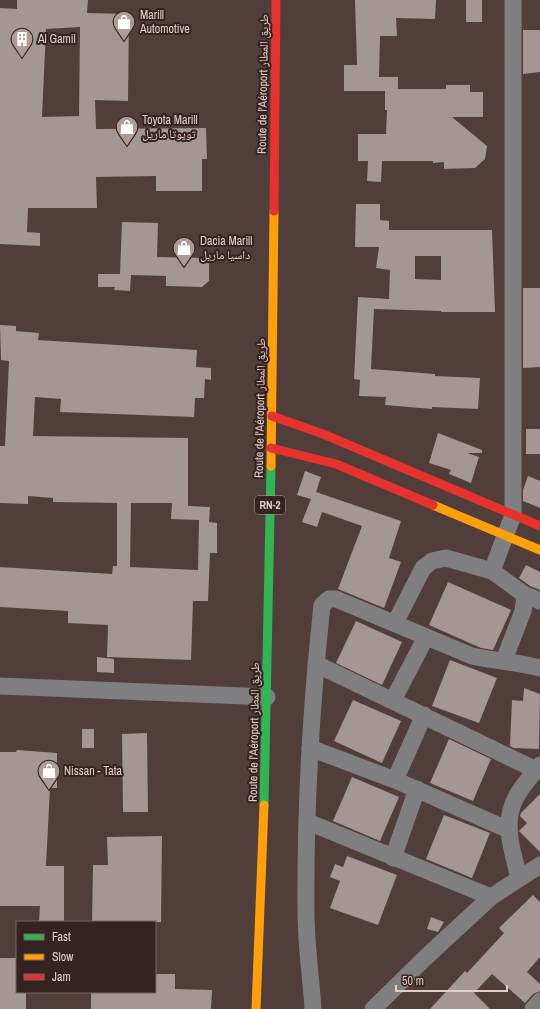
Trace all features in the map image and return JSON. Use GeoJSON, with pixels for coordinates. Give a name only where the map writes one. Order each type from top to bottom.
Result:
{"type":"FeatureCollection","features":[{"type":"Feature","properties":{"kind":"main road","name":"Route de l'Aéroport طريق المطار"},"geometry":{"type":"LineString","coordinates":[[256,1009],[264,848],[267,697],[272,416],[276,0]]}},
{"type":"Feature","properties":{"kind":"main road"},"geometry":{"type":"LineString","coordinates":[[272,416],[322,434],[540,526]]}},
{"type":"Feature","properties":{"kind":"main road"},"geometry":{"type":"LineString","coordinates":[[271,448],[336,464],[540,550]]}},
{"type":"Feature","properties":{"kind":"street"},"geometry":{"type":"LineString","coordinates":[[492,571],[507,536],[513,515],[513,0]]}},
{"type":"Feature","properties":{"kind":"street"},"geometry":{"type":"LineString","coordinates":[[395,623],[423,568],[432,561],[446,558],[492,571],[533,598],[522,611],[504,660]]}},
{"type":"Feature","properties":{"kind":"street"},"geometry":{"type":"LineString","coordinates":[[313,1009],[306,914],[308,822],[310,748],[322,604],[328,599],[336,599],[472,656],[490,660],[504,660],[540,668]]}},
{"type":"Feature","properties":{"kind":"street"},"geometry":{"type":"LineString","coordinates":[[394,700],[426,637]]}},
{"type":"Feature","properties":{"kind":"street"},"geometry":{"type":"LineString","coordinates":[[316,664],[538,768],[519,792],[511,810],[509,830],[519,878]]}},
{"type":"Feature","properties":{"kind":"street"},"geometry":{"type":"LineString","coordinates":[[0,686],[267,697]]}},
{"type":"Feature","properties":{"kind":"street"},"geometry":{"type":"LineString","coordinates":[[395,780],[424,715]]}},
{"type":"Feature","properties":{"kind":"street"},"geometry":{"type":"LineString","coordinates":[[310,748],[417,789],[509,830]]}},
{"type":"Feature","properties":{"kind":"street"},"geometry":{"type":"LineString","coordinates":[[393,858],[417,789]]}},
{"type":"Feature","properties":{"kind":"street"},"geometry":{"type":"LineString","coordinates":[[308,822],[491,897]]}},
{"type":"Feature","properties":{"kind":"street"},"geometry":{"type":"LineString","coordinates":[[373,1009],[491,897],[540,865]]}},
{"type":"Feature","properties":{"kind":"street"},"geometry":{"type":"LineString","coordinates":[[532,1009],[540,1002]]}},
{"type":"Feature","properties":{"kind":"building"},"geometry":{"type":"Polygon","coordinates":[[[17,0],[88,0],[87,13],[129,14],[128,101],[95,100],[96,129],[206,128],[207,159],[202,159],[202,191],[156,191],[156,176],[96,177],[97,208],[28,208],[27,232],[40,233],[40,246],[0,244],[0,8],[17,9],[17,0]],[[80,27],[46,29],[42,117],[79,116],[80,27]]]}},
{"type":"Feature","properties":{"kind":"building"},"geometry":{"type":"Polygon","coordinates":[[[355,0],[436,0],[435,19],[396,18],[397,36],[380,36],[379,77],[398,77],[398,89],[446,89],[446,85],[470,85],[470,92],[483,92],[483,117],[452,117],[487,146],[485,159],[475,168],[444,169],[444,162],[433,163],[433,161],[382,161],[381,182],[367,181],[368,161],[358,161],[358,134],[386,134],[387,110],[385,110],[385,91],[344,91],[344,65],[357,65],[355,0]]]}},
{"type":"Feature","properties":{"kind":"building"},"geometry":{"type":"Polygon","coordinates":[[[466,0],[482,0],[482,22],[466,22],[466,0]]]}},
{"type":"Feature","properties":{"kind":"building"},"geometry":{"type":"Polygon","coordinates":[[[523,30],[540,30],[540,72],[523,74],[523,30]]]}},
{"type":"Feature","properties":{"kind":"building"},"geometry":{"type":"Polygon","coordinates":[[[356,204],[380,204],[380,220],[389,221],[389,230],[492,230],[495,312],[441,312],[374,309],[371,369],[435,374],[435,376],[480,378],[478,409],[432,407],[432,409],[385,405],[386,397],[359,396],[360,380],[354,379],[358,297],[389,299],[390,270],[376,268],[379,247],[355,247],[356,204]],[[415,256],[415,279],[441,280],[441,256],[415,256]]]}},
{"type":"Feature","properties":{"kind":"building"},"geometry":{"type":"Polygon","coordinates":[[[122,222],[158,223],[157,257],[209,258],[209,281],[202,287],[166,286],[166,276],[131,275],[130,291],[114,290],[115,287],[98,287],[98,274],[120,274],[122,222]]]}},
{"type":"Feature","properties":{"kind":"building"},"geometry":{"type":"Polygon","coordinates":[[[523,288],[540,288],[540,367],[523,368],[523,288]]]}},
{"type":"Feature","properties":{"kind":"building"},"geometry":{"type":"Polygon","coordinates":[[[0,325],[16,326],[16,331],[39,333],[38,340],[197,350],[196,367],[211,368],[211,380],[205,379],[204,398],[195,398],[194,417],[60,412],[61,399],[35,397],[33,436],[188,438],[188,506],[210,507],[209,522],[217,523],[217,553],[210,553],[208,601],[193,601],[191,660],[107,657],[108,625],[68,623],[68,611],[0,607],[0,567],[112,574],[113,566],[117,566],[117,503],[53,502],[53,498],[28,496],[28,504],[0,503],[0,446],[5,446],[9,361],[1,360],[0,325]],[[131,503],[130,567],[198,570],[199,520],[171,519],[172,503],[131,503]]]}},
{"type":"Feature","properties":{"kind":"building"},"geometry":{"type":"Polygon","coordinates":[[[526,429],[540,429],[540,454],[526,454],[526,429]]]}},
{"type":"Feature","properties":{"kind":"building"},"geometry":{"type":"Polygon","coordinates":[[[438,433],[482,450],[482,453],[467,453],[479,457],[471,483],[449,474],[451,470],[429,463],[438,433]]]}},
{"type":"Feature","properties":{"kind":"building"},"geometry":{"type":"Polygon","coordinates":[[[305,471],[321,477],[316,492],[401,521],[389,558],[401,562],[384,608],[338,589],[362,526],[322,512],[317,527],[302,522],[311,499],[297,495],[305,471]]]}},
{"type":"Feature","properties":{"kind":"building"},"geometry":{"type":"Polygon","coordinates":[[[528,476],[540,481],[540,508],[523,501],[523,490],[528,476]]]}},
{"type":"Feature","properties":{"kind":"building"},"geometry":{"type":"Polygon","coordinates":[[[526,565],[540,572],[540,590],[530,586],[519,578],[526,565]]]}},
{"type":"Feature","properties":{"kind":"building"},"geometry":{"type":"Polygon","coordinates":[[[448,582],[511,610],[493,650],[481,648],[429,625],[448,582]]]}},
{"type":"Feature","properties":{"kind":"building"},"geometry":{"type":"Polygon","coordinates":[[[356,621],[402,642],[382,685],[336,663],[356,621]]]}},
{"type":"Feature","properties":{"kind":"building"},"geometry":{"type":"Polygon","coordinates":[[[97,657],[114,659],[114,673],[97,672],[97,657]]]}},
{"type":"Feature","properties":{"kind":"building"},"geometry":{"type":"Polygon","coordinates":[[[450,660],[497,678],[479,723],[432,706],[450,660]]]}},
{"type":"Feature","properties":{"kind":"building"},"geometry":{"type":"Polygon","coordinates":[[[524,688],[540,694],[539,749],[514,748],[510,746],[512,700],[523,701],[524,688]]]}},
{"type":"Feature","properties":{"kind":"building"},"geometry":{"type":"Polygon","coordinates":[[[353,700],[401,721],[382,763],[334,741],[353,700]]]}},
{"type":"Feature","properties":{"kind":"building"},"geometry":{"type":"Polygon","coordinates":[[[82,729],[94,729],[94,748],[82,748],[82,729]]]}},
{"type":"Feature","properties":{"kind":"building"},"geometry":{"type":"Polygon","coordinates":[[[147,733],[148,812],[123,812],[122,734],[147,733]]]}},
{"type":"Feature","properties":{"kind":"building"},"geometry":{"type":"Polygon","coordinates":[[[449,739],[491,759],[473,801],[430,783],[449,739]]]}},
{"type":"Feature","properties":{"kind":"building"},"geometry":{"type":"Polygon","coordinates":[[[17,750],[57,753],[57,788],[50,788],[46,866],[64,866],[64,921],[39,921],[40,906],[0,906],[0,752],[16,752],[17,750]]]}},
{"type":"Feature","properties":{"kind":"building"},"geometry":{"type":"Polygon","coordinates":[[[352,777],[399,797],[380,841],[333,821],[352,777]]]}},
{"type":"Feature","properties":{"kind":"building"},"geometry":{"type":"Polygon","coordinates":[[[540,794],[540,852],[519,831],[527,823],[520,816],[521,813],[540,794]]]}},
{"type":"Feature","properties":{"kind":"building"},"geometry":{"type":"Polygon","coordinates":[[[444,815],[490,833],[472,878],[426,859],[444,815]]]}},
{"type":"Feature","properties":{"kind":"building"},"geometry":{"type":"Polygon","coordinates":[[[162,836],[161,922],[92,921],[93,865],[108,865],[107,837],[162,836]]]}},
{"type":"Feature","properties":{"kind":"building"},"geometry":{"type":"Polygon","coordinates":[[[347,856],[397,875],[378,925],[330,908],[340,881],[330,877],[335,864],[343,867],[347,856]]]}},
{"type":"Feature","properties":{"kind":"building"},"geometry":{"type":"Polygon","coordinates":[[[533,895],[540,902],[540,957],[527,972],[540,984],[540,991],[533,994],[525,1003],[492,974],[474,993],[490,1009],[430,1009],[465,971],[467,973],[504,933],[499,928],[533,895]]]}},
{"type":"Feature","properties":{"kind":"building"},"geometry":{"type":"Polygon","coordinates":[[[431,917],[444,922],[438,932],[427,929],[431,917]]]}},
{"type":"Feature","properties":{"kind":"building"},"geometry":{"type":"Polygon","coordinates":[[[0,958],[16,958],[16,993],[26,993],[26,1009],[0,1009],[0,958]]]}},
{"type":"Feature","properties":{"kind":"building"},"geometry":{"type":"Polygon","coordinates":[[[156,974],[175,974],[175,989],[212,990],[211,1009],[91,1009],[91,993],[156,993],[156,974]]]}},
{"type":"Feature","properties":{"kind":"traffic: fast"},"geometry":{"type":"LineString","coordinates":[[264,805],[271,466]]}},
{"type":"Feature","properties":{"kind":"traffic: slow"},"geometry":{"type":"LineString","coordinates":[[271,466],[274,211]]}},
{"type":"Feature","properties":{"kind":"traffic: slow"},"geometry":{"type":"LineString","coordinates":[[433,505],[540,550]]}},
{"type":"Feature","properties":{"kind":"traffic: slow"},"geometry":{"type":"LineString","coordinates":[[256,1009],[264,805]]}},
{"type":"Feature","properties":{"kind":"traffic: jam"},"geometry":{"type":"LineString","coordinates":[[274,211],[276,0]]}},
{"type":"Feature","properties":{"kind":"traffic: jam"},"geometry":{"type":"LineString","coordinates":[[272,416],[323,434],[540,526]]}},
{"type":"Feature","properties":{"kind":"traffic: jam"},"geometry":{"type":"LineString","coordinates":[[271,448],[336,464],[433,505]]}},
{"type":"Feature","properties":{"kind":"place","name":"Marill Automotive"},"geometry":{"type":"Point","coordinates":[124,42]}},
{"type":"Feature","properties":{"kind":"place","name":"Al Gamil"},"geometry":{"type":"Point","coordinates":[22,58]}},
{"type":"Feature","properties":{"kind":"place","name":"Toyota Marill تويوتا ماريل"},"geometry":{"type":"Point","coordinates":[127,146]}},
{"type":"Feature","properties":{"kind":"place","name":"Dacia Marill داسيا ماريل"},"geometry":{"type":"Point","coordinates":[184,268]}},
{"type":"Feature","properties":{"kind":"place","name":"Nissan - Tata"},"geometry":{"type":"Point","coordinates":[49,790]}}]}
